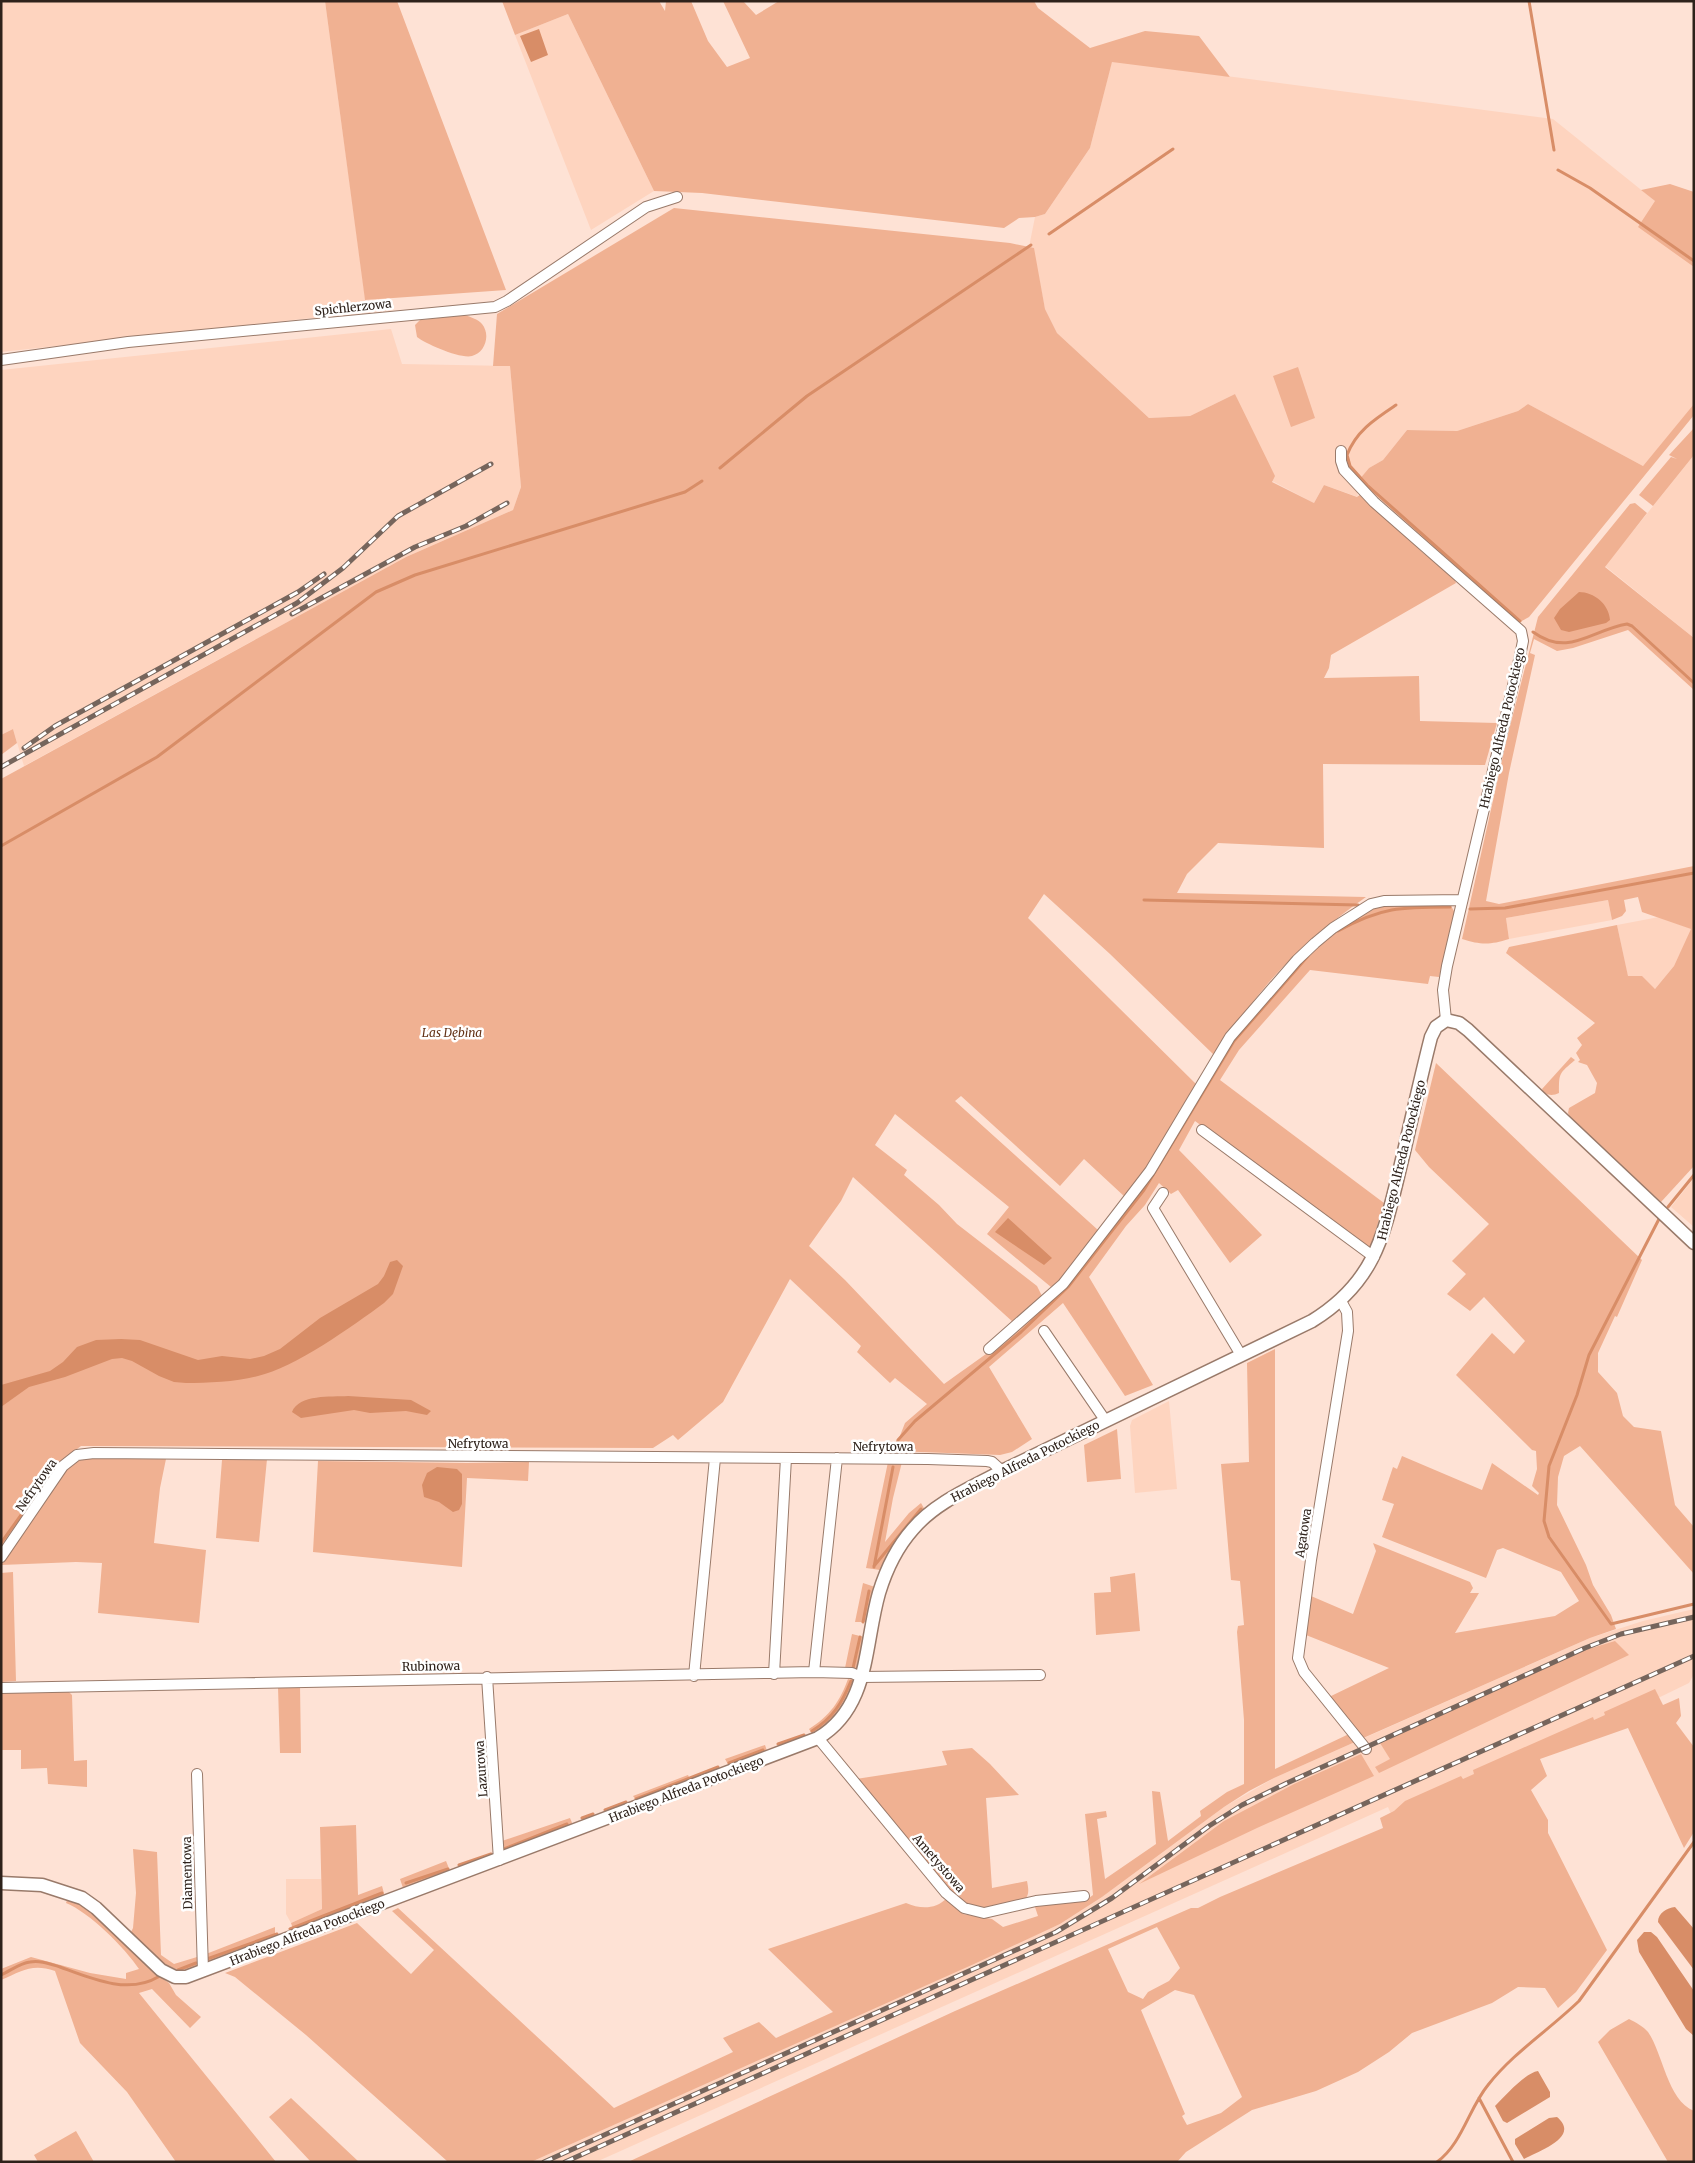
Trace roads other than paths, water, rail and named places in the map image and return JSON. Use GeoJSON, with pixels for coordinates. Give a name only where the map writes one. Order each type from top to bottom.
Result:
{"type":"FeatureCollection","features":[{"type":"Feature","properties":{"kind":"street","name":"Spichlerzowa"},"geometry":{"type":"LineString","coordinates":[[1,360],[128,342],[495,307],[507,301],[646,207],[677,197]]}},
{"type":"Feature","properties":{"kind":"street","name":"Hrabiego Alfreda Potockiego"},"geometry":{"type":"LineString","coordinates":[[1,1883],[38,1885],[68,1892],[96,1908],[161,1970],[180,1978],[203,1972],[818,1738],[838,1723],[856,1694],[879,1593],[892,1560],[913,1529],[942,1504],[1105,1420],[1312,1321],[1340,1301],[1356,1284],[1374,1257],[1389,1216],[1431,1038],[1436,1027],[1446,1020],[1443,990],[1462,900],[1520,656],[1522,634],[1374,502],[1344,470],[1341,461],[1341,451]]}},
{"type":"Feature","properties":{"kind":"street"},"geometry":{"type":"LineString","coordinates":[[989,1349],[1063,1284],[1150,1171],[1230,1037],[1297,960],[1333,928],[1371,904],[1384,901],[1462,900]]}},
{"type":"Feature","properties":{"kind":"street"},"geometry":{"type":"LineString","coordinates":[[1446,1020],[1459,1023],[1468,1030],[1694,1243]]}},
{"type":"Feature","properties":{"kind":"street"},"geometry":{"type":"LineString","coordinates":[[1202,1130],[1374,1257]]}},
{"type":"Feature","properties":{"kind":"street"},"geometry":{"type":"LineString","coordinates":[[1163,1193],[1153,1208],[1242,1355]]}},
{"type":"Feature","properties":{"kind":"street","name":"Agatowa"},"geometry":{"type":"LineString","coordinates":[[1340,1301],[1348,1312],[1348,1331],[1311,1560],[1298,1658],[1304,1672],[1366,1749]]}},
{"type":"Feature","properties":{"kind":"street"},"geometry":{"type":"LineString","coordinates":[[1044,1331],[1105,1420]]}},
{"type":"Feature","properties":{"kind":"street","name":"Nefrytowa"},"geometry":{"type":"LineString","coordinates":[[1,1556],[63,1466],[77,1455],[94,1452],[987,1460],[992,1462],[1002,1472]]}},
{"type":"Feature","properties":{"kind":"street"},"geometry":{"type":"LineString","coordinates":[[694,1676],[716,1458]]}},
{"type":"Feature","properties":{"kind":"street"},"geometry":{"type":"LineString","coordinates":[[774,1674],[786,1458]]}},
{"type":"Feature","properties":{"kind":"street"},"geometry":{"type":"LineString","coordinates":[[814,1672],[837,1458]]}},
{"type":"Feature","properties":{"kind":"street","name":"Rubinowa"},"geometry":{"type":"LineString","coordinates":[[1,1688],[487,1677],[694,1676],[814,1672],[844,1672],[861,1677],[1040,1675]]}},
{"type":"Feature","properties":{"kind":"street","name":"Lazurowa"},"geometry":{"type":"LineString","coordinates":[[487,1677],[499,1860]]}},
{"type":"Feature","properties":{"kind":"street","name":"Ametystowa"},"geometry":{"type":"LineString","coordinates":[[818,1738],[946,1893],[964,1908],[984,1913],[1036,1901],[1084,1896]]}},
{"type":"Feature","properties":{"kind":"street","name":"Diamentowa"},"geometry":{"type":"LineString","coordinates":[[197,1774],[203,1972]]}},
{"type":"Feature","properties":{"kind":"waterway"},"geometry":{"type":"LineString","coordinates":[[1529,1],[1554,150]]}},
{"type":"Feature","properties":{"kind":"waterway"},"geometry":{"type":"LineString","coordinates":[[1049,234],[1173,149]]}},
{"type":"Feature","properties":{"kind":"waterway"},"geometry":{"type":"LineString","coordinates":[[1558,170],[1590,188],[1694,261]]}},
{"type":"Feature","properties":{"kind":"waterway"},"geometry":{"type":"LineString","coordinates":[[720,468],[807,396],[1031,245]]}},
{"type":"Feature","properties":{"kind":"waterway"},"geometry":{"type":"LineString","coordinates":[[1396,405],[1374,421],[1355,439],[1347,455],[1350,466],[1367,485],[1520,621]]}},
{"type":"Feature","properties":{"kind":"waterway"},"geometry":{"type":"LineString","coordinates":[[1,846],[157,757],[376,592],[415,575],[685,492],[702,481]]}},
{"type":"Feature","properties":{"kind":"waterway"},"geometry":{"type":"LineString","coordinates":[[1533,632],[1558,643],[1580,640],[1627,624],[1632,626],[1694,683]]}},
{"type":"Feature","properties":{"kind":"waterway"},"geometry":{"type":"LineString","coordinates":[[1470,909],[1505,908],[1694,873]]}},
{"type":"Feature","properties":{"kind":"waterway"},"geometry":{"type":"LineString","coordinates":[[1144,900],[1358,905]]}},
{"type":"Feature","properties":{"kind":"waterway"},"geometry":{"type":"LineString","coordinates":[[1338,931],[1367,917],[1392,910],[1418,907],[1450,907]]}},
{"type":"Feature","properties":{"kind":"waterway"},"geometry":{"type":"LineString","coordinates":[[896,1450],[898,1440],[915,1421],[1021,1332],[1068,1287],[1144,1190],[1234,1041],[1308,956]]}},
{"type":"Feature","properties":{"kind":"waterway"},"geometry":{"type":"LineString","coordinates":[[1668,1207],[1694,1175]]}},
{"type":"Feature","properties":{"kind":"waterway"},"geometry":{"type":"LineString","coordinates":[[1659,1219],[1589,1355],[1577,1395],[1549,1466],[1544,1521],[1549,1537],[1611,1624],[1694,1604]]}},
{"type":"Feature","properties":{"kind":"waterway"},"geometry":{"type":"LineString","coordinates":[[874,1567],[893,1467]]}},
{"type":"Feature","properties":{"kind":"waterway"},"geometry":{"type":"LineString","coordinates":[[1,1543],[46,1480]]}},
{"type":"Feature","properties":{"kind":"waterway"},"geometry":{"type":"LineString","coordinates":[[874,1566],[921,1509]]}},
{"type":"Feature","properties":{"kind":"waterway"},"geometry":{"type":"LineString","coordinates":[[863,1622],[869,1591]]}},
{"type":"Feature","properties":{"kind":"waterway"},"geometry":{"type":"LineString","coordinates":[[853,1668],[860,1637]]}},
{"type":"Feature","properties":{"kind":"waterway"},"geometry":{"type":"LineString","coordinates":[[812,1731],[826,1721],[836,1709],[851,1681]]}},
{"type":"Feature","properties":{"kind":"waterway"},"geometry":{"type":"LineString","coordinates":[[778,1744],[804,1735]]}},
{"type":"Feature","properties":{"kind":"waterway"},"geometry":{"type":"LineString","coordinates":[[729,1763],[763,1750]]}},
{"type":"Feature","properties":{"kind":"waterway"},"geometry":{"type":"LineString","coordinates":[[636,1799],[718,1767]]}},
{"type":"Feature","properties":{"kind":"waterway"},"geometry":{"type":"LineString","coordinates":[[605,1810],[626,1802]]}},
{"type":"Feature","properties":{"kind":"waterway"},"geometry":{"type":"LineString","coordinates":[[582,1818],[593,1814]]}},
{"type":"Feature","properties":{"kind":"waterway"},"geometry":{"type":"LineString","coordinates":[[504,1849],[567,1824]]}},
{"type":"Feature","properties":{"kind":"waterway"},"geometry":{"type":"LineString","coordinates":[[1437,2162],[1453,2146],[1481,2094],[1498,2073],[1579,2001],[1694,1842]]}},
{"type":"Feature","properties":{"kind":"waterway"},"geometry":{"type":"LineString","coordinates":[[459,1865],[491,1854]]}},
{"type":"Feature","properties":{"kind":"waterway"},"geometry":{"type":"LineString","coordinates":[[406,1883],[448,1869]]}},
{"type":"Feature","properties":{"kind":"waterway"},"geometry":{"type":"LineString","coordinates":[[290,1929],[382,1893]]}},
{"type":"Feature","properties":{"kind":"waterway"},"geometry":{"type":"LineString","coordinates":[[207,1959],[277,1934]]}},
{"type":"Feature","properties":{"kind":"waterway"},"geometry":{"type":"LineString","coordinates":[[1,1975],[23,1964],[38,1962],[96,1980],[122,1985],[134,1985],[158,1977]]}},
{"type":"Feature","properties":{"kind":"waterway"},"geometry":{"type":"LineString","coordinates":[[178,1970],[196,1963]]}},
{"type":"Feature","properties":{"kind":"waterway"},"geometry":{"type":"LineString","coordinates":[[1479,2098],[1513,2162]]}},
{"type":"Feature","properties":{"kind":"railway"},"geometry":{"type":"LineString","coordinates":[[1,767],[297,603],[343,568],[398,516],[491,464]]}},
{"type":"Feature","properties":{"kind":"railway"},"geometry":{"type":"LineString","coordinates":[[292,614],[415,547],[466,526],[507,503]]}},
{"type":"Feature","properties":{"kind":"railway"},"geometry":{"type":"LineString","coordinates":[[24,748],[55,726],[298,592],[324,574]]}},
{"type":"Feature","properties":{"kind":"railway"},"geometry":{"type":"LineString","coordinates":[[544,2162],[1056,1932],[1112,1898],[1209,1826],[1242,1805],[1287,1783],[1585,1648],[1621,1634],[1694,1617]]}},
{"type":"Feature","properties":{"kind":"railway"},"geometry":{"type":"LineString","coordinates":[[565,2162],[1694,1656]]}},
{"type":"Feature","properties":{"kind":"park label","name":"Las Dębina"},"geometry":{"type":"Point","coordinates":[452,1032]}}]}
